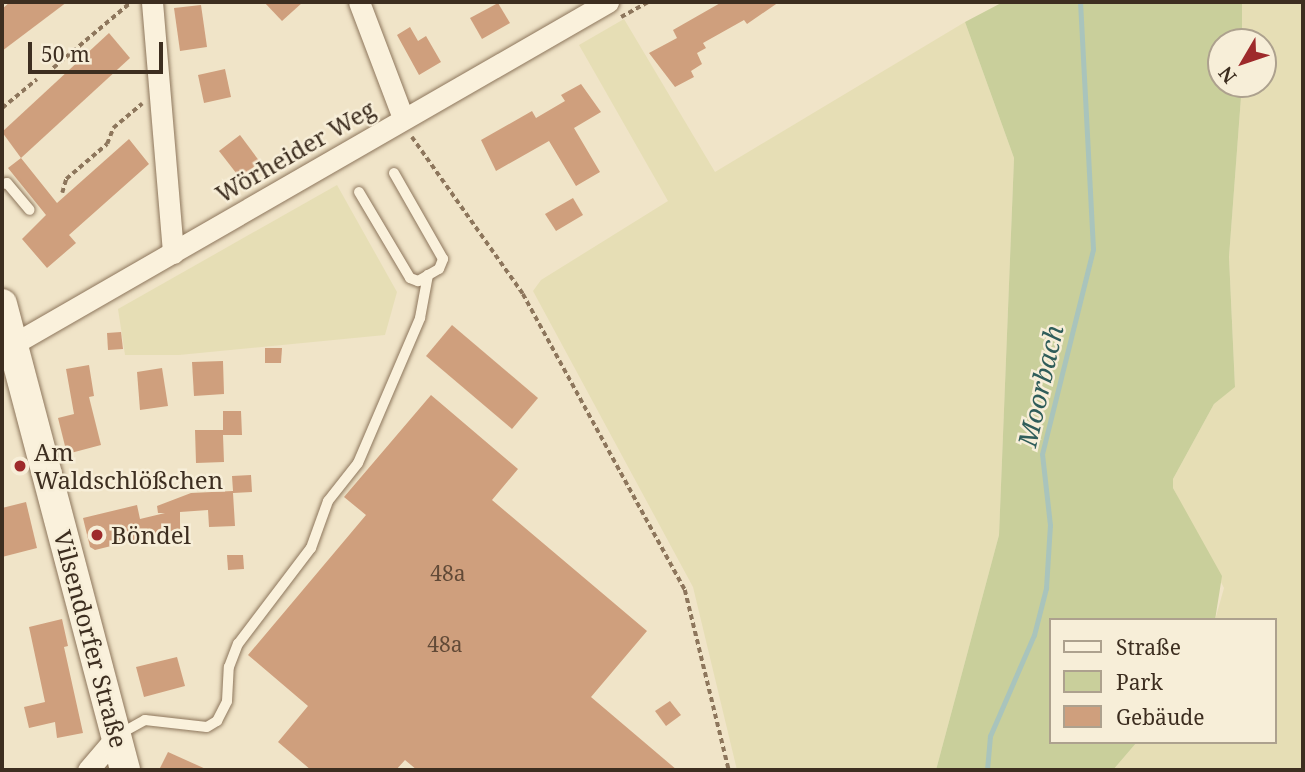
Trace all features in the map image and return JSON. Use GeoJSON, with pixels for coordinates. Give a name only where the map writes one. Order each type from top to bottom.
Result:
{"type":"FeatureCollection","features":[{"type":"Feature","properties":{"kind":"main road","name":"Vilsendorfer Straße"},"geometry":{"type":"LineString","coordinates":[[2,304],[6,349],[118,735],[125,770]]}},
{"type":"Feature","properties":{"kind":"street"},"geometry":{"type":"LineString","coordinates":[[152,2],[173,253]]}},
{"type":"Feature","properties":{"kind":"street"},"geometry":{"type":"LineString","coordinates":[[359,2],[407,127]]}},
{"type":"Feature","properties":{"kind":"street","name":"Wörheider Weg"},"geometry":{"type":"LineString","coordinates":[[6,349],[173,253],[407,127],[608,2]]}},
{"type":"Feature","properties":{"kind":"street"},"geometry":{"type":"LineString","coordinates":[[88,770],[118,735]]}},
{"type":"Feature","properties":{"kind":"lane"},"geometry":{"type":"LineString","coordinates":[[359,192],[411,281],[428,275],[441,265],[441,255],[394,173]]}},
{"type":"Feature","properties":{"kind":"lane"},"geometry":{"type":"LineString","coordinates":[[2,184],[7,183],[30,210]]}},
{"type":"Feature","properties":{"kind":"lane"},"geometry":{"type":"LineString","coordinates":[[118,735],[145,720],[207,727],[218,721],[227,701],[229,667],[238,645],[311,548],[328,501],[358,464],[420,318],[428,275]]}},
{"type":"Feature","properties":{"kind":"path"},"geometry":{"type":"LineString","coordinates":[[52,68],[131,2]]}},
{"type":"Feature","properties":{"kind":"path"},"geometry":{"type":"LineString","coordinates":[[2,108],[37,79]]}},
{"type":"Feature","properties":{"kind":"path"},"geometry":{"type":"LineString","coordinates":[[62,193],[66,179],[107,144],[113,128],[153,95],[161,94]]}},
{"type":"Feature","properties":{"kind":"path"},"geometry":{"type":"LineString","coordinates":[[407,127],[523,294],[685,590],[729,770]]}},
{"type":"Feature","properties":{"kind":"shaded area"},"geometry":{"type":"Polygon","coordinates":[[[1242,2],[1303,2],[1303,770],[1113,770],[1135,744],[1277,744],[1277,618],[1216,618],[1224,588],[1173,488],[1173,479],[1214,404],[1235,386],[1229,257],[1241,98],[1277,98],[1277,28],[1242,28],[1242,2]]]}},
{"type":"Feature","properties":{"kind":"shaded area"},"geometry":{"type":"Polygon","coordinates":[[[624,19],[715,172],[965,22],[1014,158],[999,535],[936,770],[737,770],[693,587],[533,291],[541,280],[668,201],[579,45],[624,19]]]}},
{"type":"Feature","properties":{"kind":"shaded area"},"geometry":{"type":"Polygon","coordinates":[[[337,185],[397,292],[385,335],[179,355],[125,355],[118,309],[337,185]]]}},
{"type":"Feature","properties":{"kind":"green space"},"geometry":{"type":"Polygon","coordinates":[[[1003,2],[1242,2],[1242,28],[1207,28],[1207,98],[1241,98],[1229,257],[1235,387],[1214,404],[1173,479],[1173,488],[1222,576],[1215,618],[1050,618],[1050,744],[1135,744],[1113,770],[936,770],[999,535],[1014,158],[965,22],[1003,2]]]}},
{"type":"Feature","properties":{"kind":"building"},"geometry":{"type":"Polygon","coordinates":[[[10,2],[67,2],[2,51],[2,9],[10,2]]]}},
{"type":"Feature","properties":{"kind":"building"},"geometry":{"type":"Polygon","coordinates":[[[264,2],[303,2],[282,21],[264,2]]]}},
{"type":"Feature","properties":{"kind":"building"},"geometry":{"type":"Polygon","coordinates":[[[722,2],[779,2],[747,24],[744,20],[703,43],[706,48],[697,53],[702,64],[691,71],[694,77],[675,87],[649,53],[677,38],[673,30],[722,2]]]}},
{"type":"Feature","properties":{"kind":"building"},"geometry":{"type":"Polygon","coordinates":[[[498,3],[510,23],[482,39],[470,18],[498,3]]]}},
{"type":"Feature","properties":{"kind":"building"},"geometry":{"type":"Polygon","coordinates":[[[201,5],[207,47],[180,51],[174,8],[201,5]]]}},
{"type":"Feature","properties":{"kind":"building"},"geometry":{"type":"Polygon","coordinates":[[[410,27],[418,41],[426,36],[441,62],[419,75],[397,35],[410,27]]]}},
{"type":"Feature","properties":{"kind":"building"},"geometry":{"type":"Polygon","coordinates":[[[109,33],[130,58],[21,158],[2,132],[109,33]]]}},
{"type":"Feature","properties":{"kind":"building"},"geometry":{"type":"Polygon","coordinates":[[[225,69],[231,97],[204,103],[198,75],[225,69]]]}},
{"type":"Feature","properties":{"kind":"building"},"geometry":{"type":"Polygon","coordinates":[[[581,84],[601,112],[574,128],[600,172],[576,186],[549,141],[496,171],[481,140],[532,111],[536,118],[565,101],[561,95],[581,84]]]}},
{"type":"Feature","properties":{"kind":"building"},"geometry":{"type":"Polygon","coordinates":[[[240,135],[260,162],[240,178],[219,151],[240,135]]]}},
{"type":"Feature","properties":{"kind":"building"},"geometry":{"type":"Polygon","coordinates":[[[129,139],[149,164],[69,235],[76,243],[47,268],[22,239],[46,215],[8,168],[21,158],[57,203],[129,139]]]}},
{"type":"Feature","properties":{"kind":"building"},"geometry":{"type":"Polygon","coordinates":[[[573,198],[583,215],[556,231],[545,214],[573,198]]]}},
{"type":"Feature","properties":{"kind":"building"},"geometry":{"type":"Polygon","coordinates":[[[452,325],[538,398],[512,429],[426,356],[452,325]]]}},
{"type":"Feature","properties":{"kind":"building"},"geometry":{"type":"Polygon","coordinates":[[[121,332],[123,349],[108,350],[107,333],[121,332]]]}},
{"type":"Feature","properties":{"kind":"building"},"geometry":{"type":"Polygon","coordinates":[[[265,348],[282,348],[281,363],[265,363],[265,348]]]}},
{"type":"Feature","properties":{"kind":"building"},"geometry":{"type":"Polygon","coordinates":[[[223,361],[224,394],[194,396],[192,362],[223,361]]]}},
{"type":"Feature","properties":{"kind":"building"},"geometry":{"type":"Polygon","coordinates":[[[89,365],[94,396],[89,397],[101,445],[67,454],[58,418],[74,414],[66,369],[89,365]]]}},
{"type":"Feature","properties":{"kind":"building"},"geometry":{"type":"Polygon","coordinates":[[[162,368],[168,406],[140,410],[137,372],[162,368]]]}},
{"type":"Feature","properties":{"kind":"building"},"geometry":{"type":"Polygon","coordinates":[[[431,395],[518,469],[492,500],[647,631],[591,697],[677,770],[417,770],[405,760],[396,770],[311,770],[278,742],[308,706],[248,655],[366,515],[344,497],[431,395]]]}},
{"type":"Feature","properties":{"kind":"building"},"geometry":{"type":"Polygon","coordinates":[[[223,411],[241,411],[242,435],[223,435],[224,462],[196,463],[195,430],[223,430],[223,411]]]}},
{"type":"Feature","properties":{"kind":"building"},"geometry":{"type":"Polygon","coordinates":[[[251,475],[252,492],[233,493],[235,526],[209,527],[208,510],[180,512],[180,529],[95,550],[90,547],[83,518],[137,505],[140,519],[165,513],[158,513],[157,506],[191,493],[233,491],[232,476],[251,475]]]}},
{"type":"Feature","properties":{"kind":"building"},"geometry":{"type":"Polygon","coordinates":[[[26,502],[37,548],[2,557],[2,508],[26,502]]]}},
{"type":"Feature","properties":{"kind":"building"},"geometry":{"type":"Polygon","coordinates":[[[227,555],[243,555],[244,569],[228,570],[227,555]]]}},
{"type":"Feature","properties":{"kind":"building"},"geometry":{"type":"Polygon","coordinates":[[[62,619],[68,646],[64,647],[83,733],[57,738],[55,722],[29,728],[24,707],[45,702],[29,627],[62,619]]]}},
{"type":"Feature","properties":{"kind":"building"},"geometry":{"type":"Polygon","coordinates":[[[177,657],[185,686],[144,697],[136,667],[177,657]]]}},
{"type":"Feature","properties":{"kind":"building"},"geometry":{"type":"Polygon","coordinates":[[[670,701],[681,715],[666,726],[655,711],[670,701]]]}},
{"type":"Feature","properties":{"kind":"building"},"geometry":{"type":"Polygon","coordinates":[[[168,752],[208,770],[159,770],[168,752]]]}},
{"type":"Feature","properties":{"kind":"waterway","name":"Moorbach"},"geometry":{"type":"LineString","coordinates":[[987,770],[990,736],[1034,635],[1046,588],[1050,525],[1042,454],[1093,249],[1080,2]]}},
{"type":"Feature","properties":{"kind":"place","name":"Am Waldschlößchen"},"geometry":{"type":"Point","coordinates":[20,466]}},
{"type":"Feature","properties":{"kind":"place","name":"Böndel"},"geometry":{"type":"Point","coordinates":[97,535]}}]}
